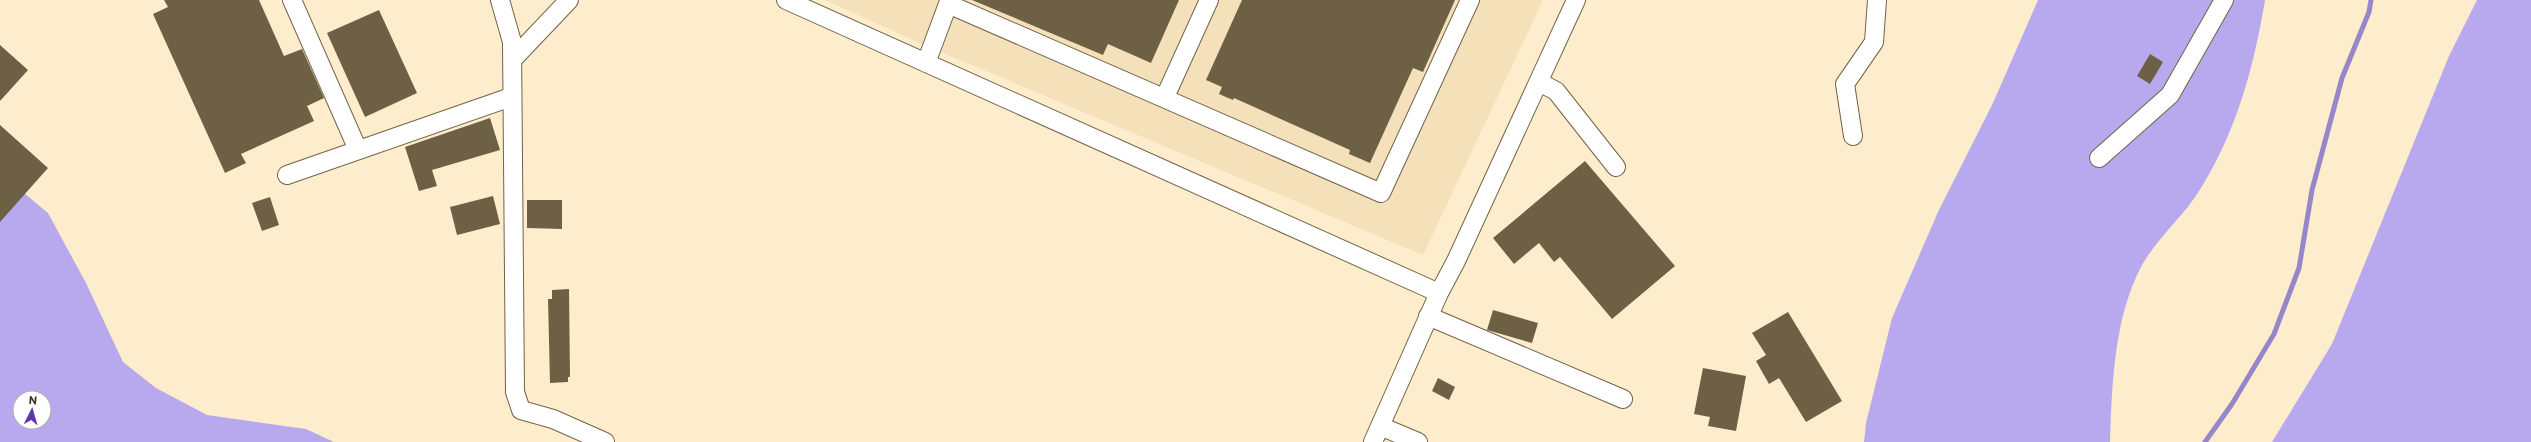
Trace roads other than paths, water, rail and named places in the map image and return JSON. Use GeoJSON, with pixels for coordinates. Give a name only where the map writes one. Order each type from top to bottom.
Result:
{"type":"FeatureCollection","features":[{"type":"Feature","properties":{"kind":"street"},"geometry":{"type":"LineString","coordinates":[[292,0],[358,150]]}},
{"type":"Feature","properties":{"kind":"street"},"geometry":{"type":"LineString","coordinates":[[500,0],[512,42],[511,97],[515,177],[514,392],[521,410],[554,419],[604,442]]}},
{"type":"Feature","properties":{"kind":"street"},"geometry":{"type":"LineString","coordinates":[[512,60],[569,0]]}},
{"type":"Feature","properties":{"kind":"street"},"geometry":{"type":"LineString","coordinates":[[786,0],[1439,293]]}},
{"type":"Feature","properties":{"kind":"street"},"geometry":{"type":"LineString","coordinates":[[1164,97],[1209,0]]}},
{"type":"Feature","properties":{"kind":"street"},"geometry":{"type":"LineString","coordinates":[[926,63],[940,26],[946,1],[1381,193],[1470,0]]}},
{"type":"Feature","properties":{"kind":"street"},"geometry":{"type":"LineString","coordinates":[[1418,442],[1377,434],[1428,316],[1456,261],[1576,0]]}},
{"type":"Feature","properties":{"kind":"street"},"geometry":{"type":"LineString","coordinates":[[1853,136],[1845,84],[1874,42],[1877,0]]}},
{"type":"Feature","properties":{"kind":"street"},"geometry":{"type":"LineString","coordinates":[[2099,158],[2170,95],[2224,0]]}},
{"type":"Feature","properties":{"kind":"street"},"geometry":{"type":"LineString","coordinates":[[1539,82],[1556,91],[1616,167]]}},
{"type":"Feature","properties":{"kind":"street"},"geometry":{"type":"LineString","coordinates":[[287,176],[511,97]]}},
{"type":"Feature","properties":{"kind":"street"},"geometry":{"type":"LineString","coordinates":[[1428,316],[1623,399]]}},
{"type":"Feature","properties":{"kind":"waterway"},"geometry":{"type":"LineString","coordinates":[[2205,442],[2232,404],[2274,334],[2299,268],[2312,190],[2342,78],[2369,12],[2371,0]]}}]}
